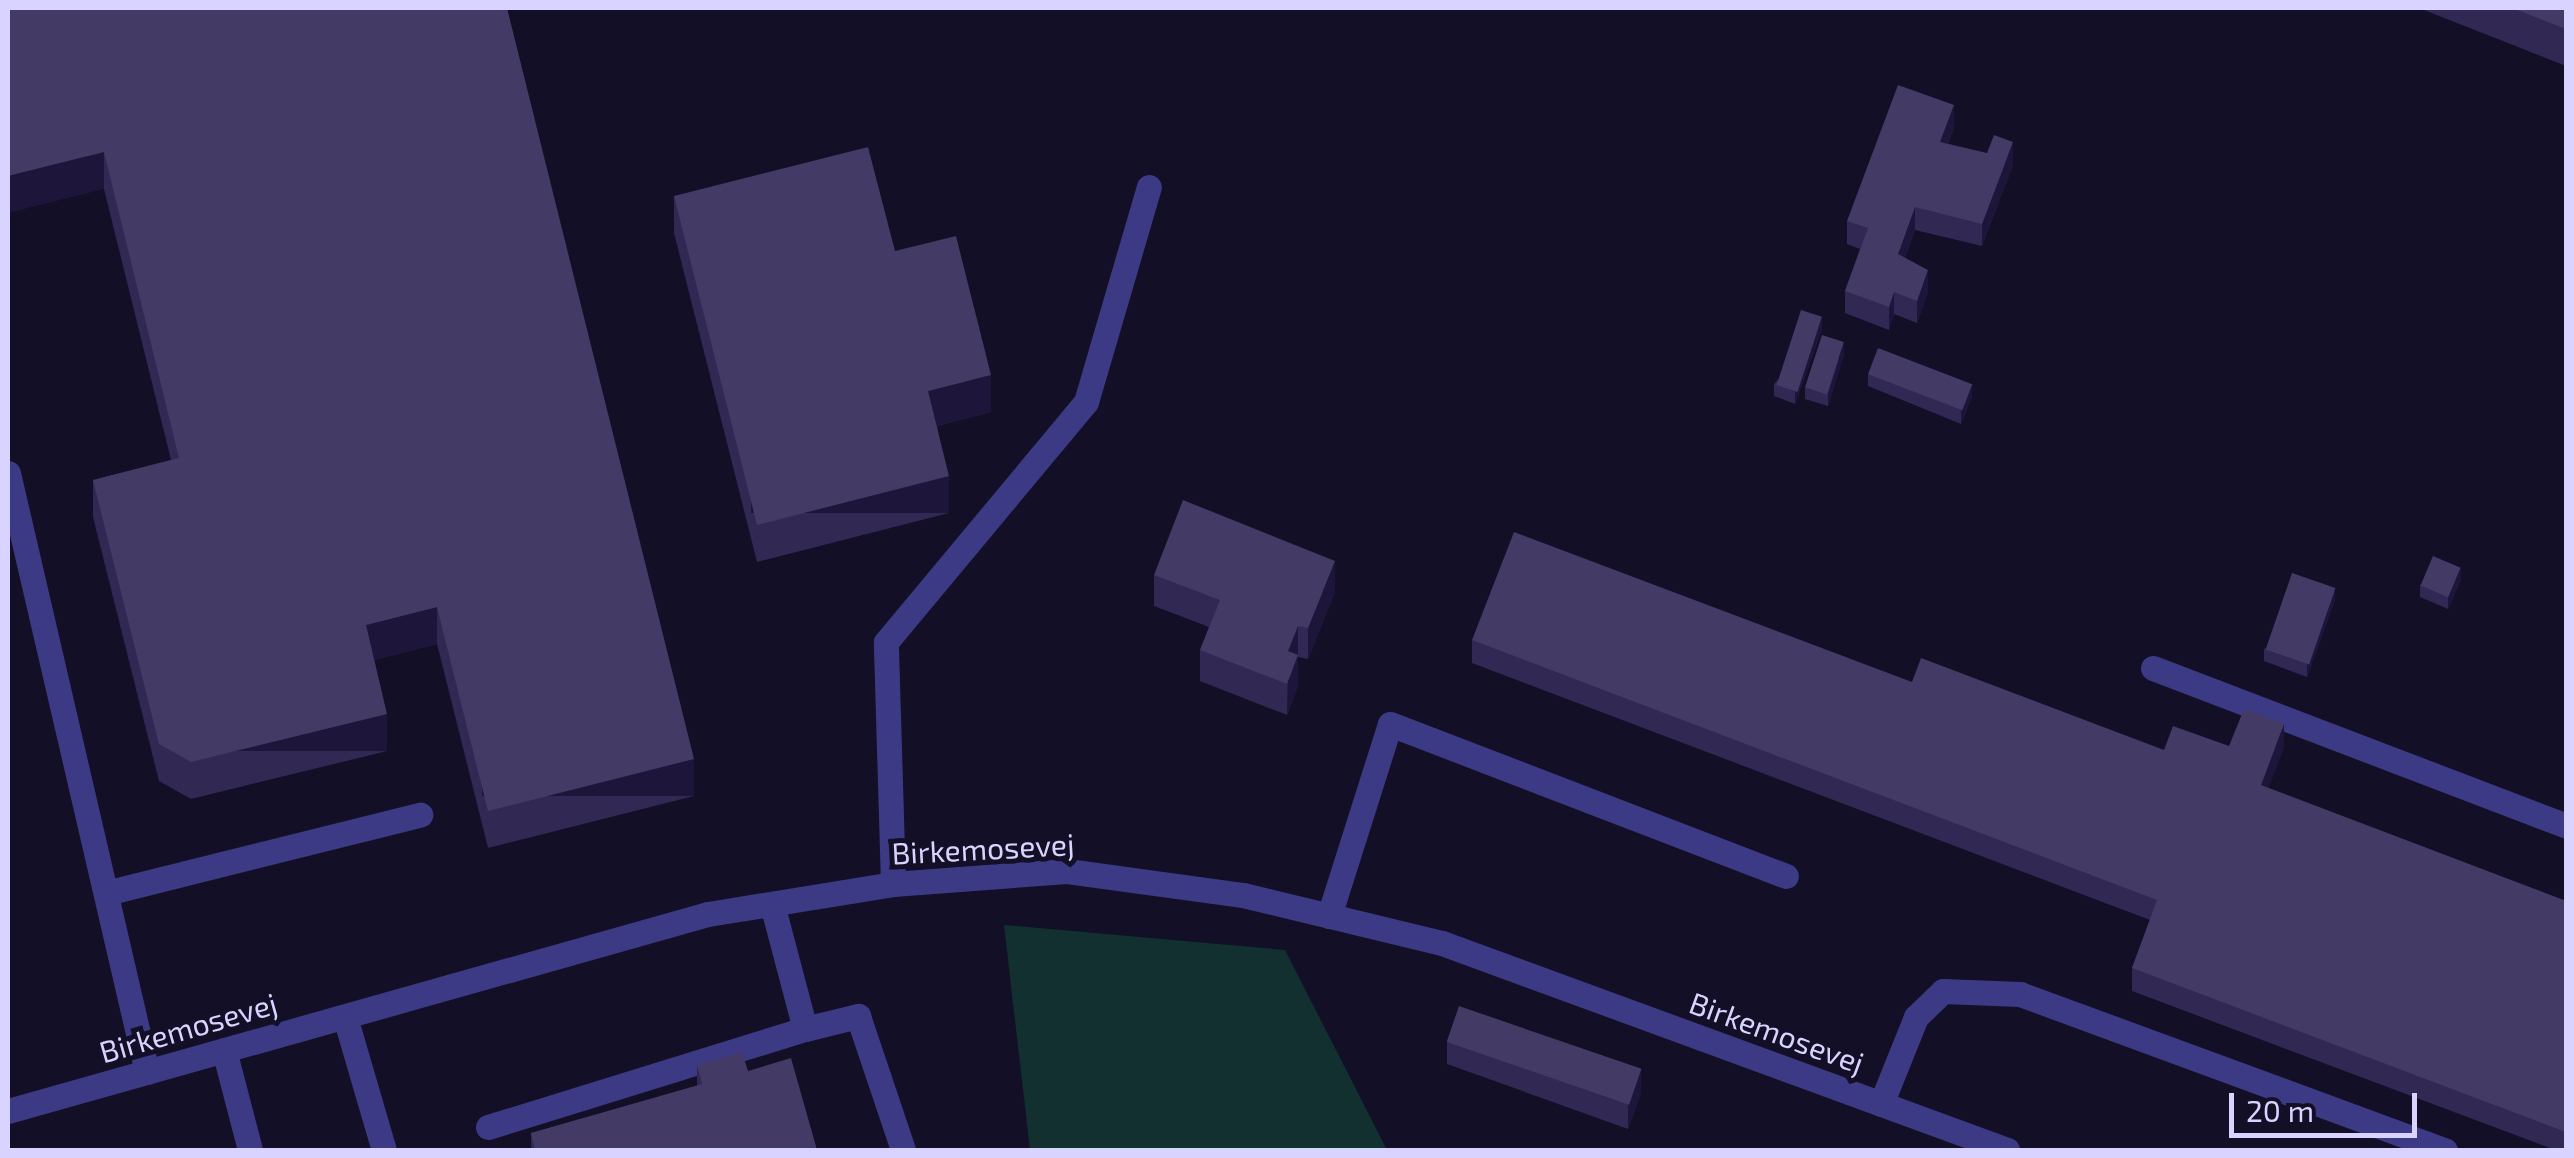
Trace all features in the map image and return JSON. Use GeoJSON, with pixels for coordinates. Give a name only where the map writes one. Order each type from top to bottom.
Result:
{"type":"FeatureCollection","features":[{"type":"Feature","properties":{"kind":"street"},"geometry":{"type":"LineString","coordinates":[[893,884],[886,642],[1086,402],[1149,186]]}},
{"type":"Feature","properties":{"kind":"street"},"geometry":{"type":"LineString","coordinates":[[8,474],[148,1072]]}},
{"type":"Feature","properties":{"kind":"street"},"geometry":{"type":"LineString","coordinates":[[2154,668],[2566,826]]}},
{"type":"Feature","properties":{"kind":"street"},"geometry":{"type":"LineString","coordinates":[[1328,916],[1390,724],[1786,876]]}},
{"type":"Feature","properties":{"kind":"street"},"geometry":{"type":"LineString","coordinates":[[106,893],[420,815]]}},
{"type":"Feature","properties":{"kind":"street","name":"Birkemosevej"},"geometry":{"type":"LineString","coordinates":[[8,1111],[772,904],[893,884],[1067,871],[1328,916],[1442,944],[2007,1150]]}},
{"type":"Feature","properties":{"kind":"street"},"geometry":{"type":"LineString","coordinates":[[772,904],[805,1029]]}},
{"type":"Feature","properties":{"kind":"street"},"geometry":{"type":"LineString","coordinates":[[1881,1104],[1916,1017],[1943,991],[2020,994],[2445,1150]]}},
{"type":"Feature","properties":{"kind":"street"},"geometry":{"type":"LineString","coordinates":[[488,1127],[858,1016],[903,1150]]}},
{"type":"Feature","properties":{"kind":"street"},"geometry":{"type":"LineString","coordinates":[[345,1017],[384,1150]]}},
{"type":"Feature","properties":{"kind":"street"},"geometry":{"type":"LineString","coordinates":[[224,1050],[250,1150]]}},
{"type":"Feature","properties":{"kind":"green space"},"geometry":{"type":"Polygon","coordinates":[[[1004,925],[1285,950],[1387,1150],[1030,1150],[1004,925]]]}},
{"type":"Feature","properties":{"kind":"building"},"geometry":{"type":"Polygon","coordinates":[[[8,8],[507,8],[694,759],[488,811],[437,607],[366,625],[387,714],[191,762],[159,744],[93,480],[179,458],[104,152],[8,176],[8,8]]]}},
{"type":"Feature","properties":{"kind":"building"},"geometry":{"type":"Polygon","coordinates":[[[2512,8],[2566,8],[2566,29],[2512,8]]]}},
{"type":"Feature","properties":{"kind":"building"},"geometry":{"type":"Polygon","coordinates":[[[1898,85],[1954,105],[1940,142],[1987,153],[1994,135],[2013,142],[1982,224],[1915,207],[1898,254],[1928,270],[1917,301],[1894,292],[1889,307],[1845,291],[1868,228],[1847,221],[1898,85]]]}},
{"type":"Feature","properties":{"kind":"building"},"geometry":{"type":"Polygon","coordinates":[[[868,147],[895,251],[956,236],[991,375],[928,391],[949,476],[757,525],[674,196],[868,147]]]}},
{"type":"Feature","properties":{"kind":"building"},"geometry":{"type":"Polygon","coordinates":[[[1801,310],[1822,317],[1798,392],[1777,385],[1801,310]]]}},
{"type":"Feature","properties":{"kind":"building"},"geometry":{"type":"Polygon","coordinates":[[[1822,335],[1844,342],[1827,394],[1805,387],[1822,335]]]}},
{"type":"Feature","properties":{"kind":"building"},"geometry":{"type":"Polygon","coordinates":[[[1878,348],[1972,384],[1962,410],[1868,374],[1878,348]]]}},
{"type":"Feature","properties":{"kind":"building"},"geometry":{"type":"Polygon","coordinates":[[[1183,500],[1335,561],[1308,628],[1298,626],[1288,651],[1298,655],[1287,684],[1200,650],[1220,600],[1154,575],[1183,500]]]}},
{"type":"Feature","properties":{"kind":"building"},"geometry":{"type":"Polygon","coordinates":[[[1514,532],[1912,682],[1921,658],[2164,750],[2173,726],[2229,746],[2244,709],[2284,724],[2261,785],[2566,901],[2566,1132],[2132,968],[2157,900],[1472,640],[1514,532]]]}},
{"type":"Feature","properties":{"kind":"building"},"geometry":{"type":"Polygon","coordinates":[[[2433,556],[2461,568],[2448,597],[2420,585],[2433,556]]]}},
{"type":"Feature","properties":{"kind":"building"},"geometry":{"type":"Polygon","coordinates":[[[2292,573],[2335,588],[2309,665],[2266,650],[2292,573]]]}},
{"type":"Feature","properties":{"kind":"building"},"geometry":{"type":"Polygon","coordinates":[[[1459,1006],[1641,1069],[1629,1105],[1447,1042],[1459,1006]]]}},
{"type":"Feature","properties":{"kind":"building"},"geometry":{"type":"Polygon","coordinates":[[[742,1052],[748,1071],[791,1058],[817,1150],[535,1150],[531,1133],[702,1084],[697,1065],[742,1052]]]}}]}
